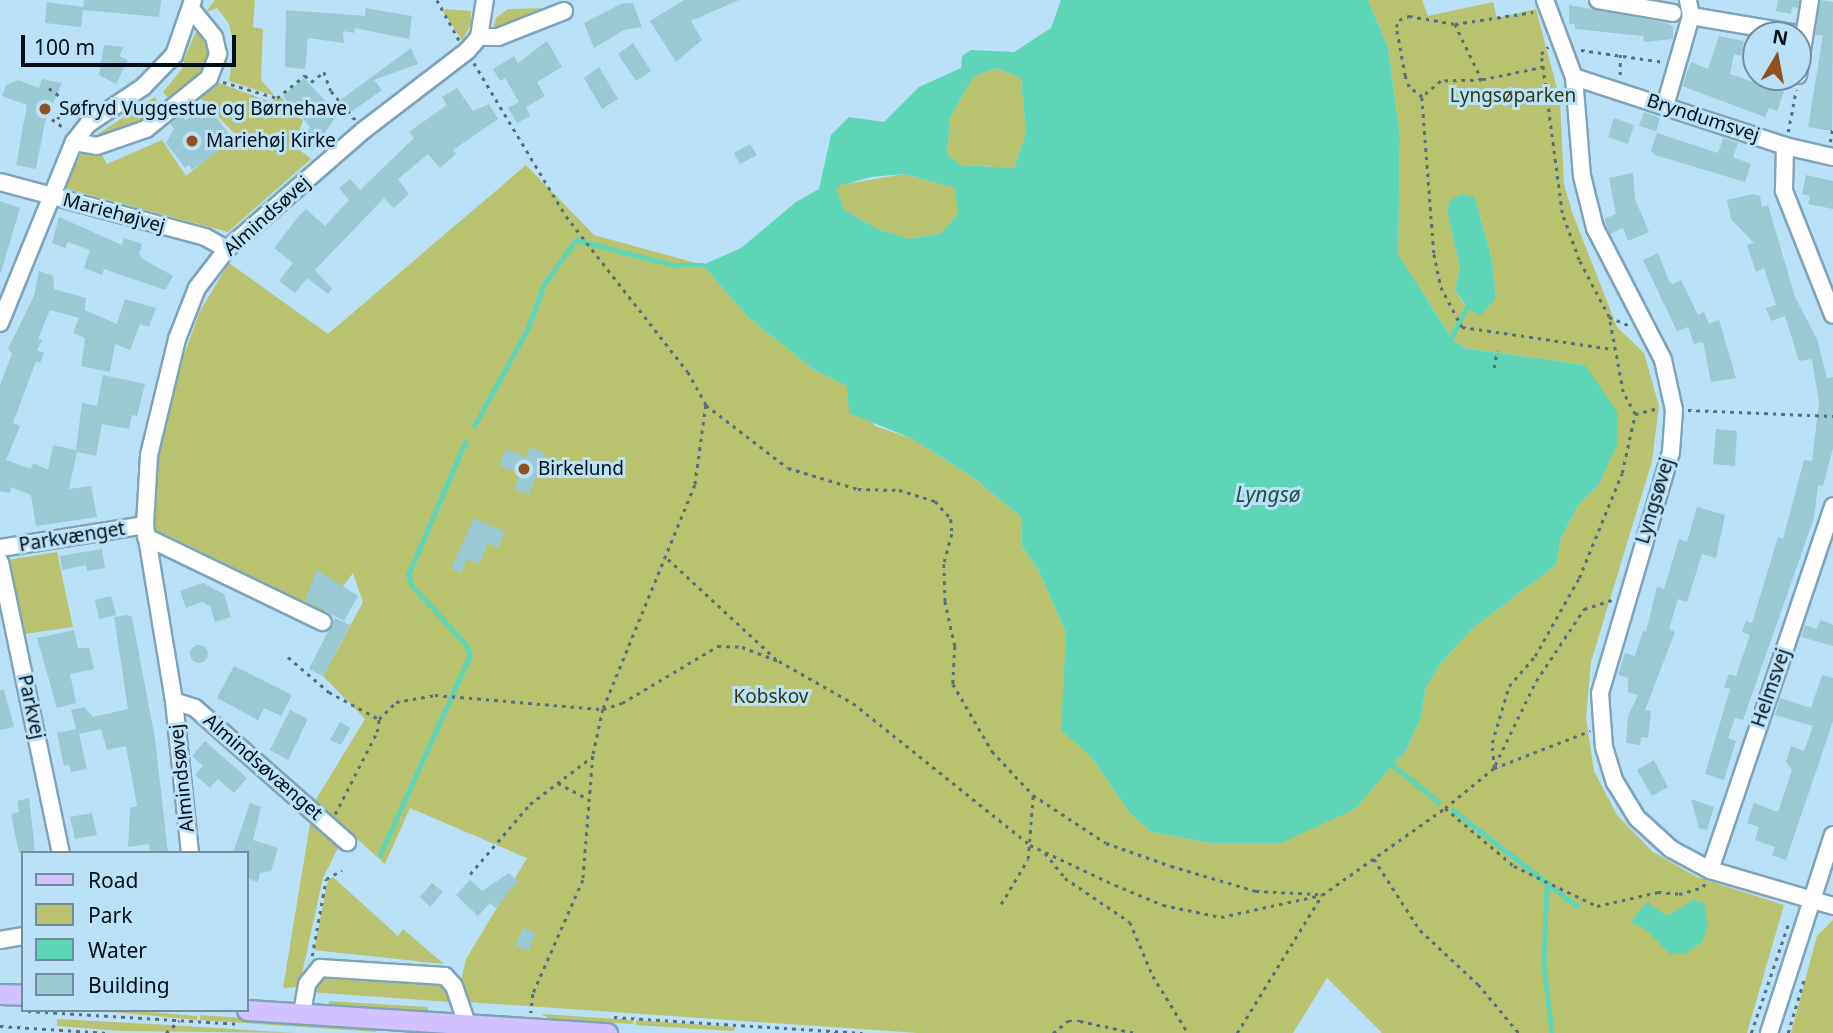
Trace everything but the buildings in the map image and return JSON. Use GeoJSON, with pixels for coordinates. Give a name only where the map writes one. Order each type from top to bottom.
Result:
{"type":"FeatureCollection","features":[{"type":"Feature","properties":{"kind":"main road"},"geometry":{"type":"LineString","coordinates":[[0,994],[21,995]]}},
{"type":"Feature","properties":{"kind":"main road"},"geometry":{"type":"LineString","coordinates":[[243,1017],[302,1013],[385,1025],[467,1024],[607,1033]]}},
{"type":"Feature","properties":{"kind":"street","name":"Almindsøvej"},"geometry":{"type":"LineString","coordinates":[[190,851],[174,701],[145,531],[149,455],[169,365],[197,288],[227,249],[364,131],[467,51],[478,37],[485,0]]}},
{"type":"Feature","properties":{"kind":"street"},"geometry":{"type":"LineString","coordinates":[[1598,0],[1673,13]]}},
{"type":"Feature","properties":{"kind":"street"},"geometry":{"type":"LineString","coordinates":[[1807,21],[1810,0]]}},
{"type":"Feature","properties":{"kind":"street","name":"Lyngsøvej"},"geometry":{"type":"LineString","coordinates":[[1547,4],[1574,77],[1582,176],[1595,228],[1663,360],[1674,407],[1671,452],[1600,693],[1600,728],[1615,782],[1637,818],[1671,849],[1710,870],[1833,906]]}},
{"type":"Feature","properties":{"kind":"street"},"geometry":{"type":"LineString","coordinates":[[74,142],[97,146],[146,128],[209,78],[218,54],[214,37],[192,5]]}},
{"type":"Feature","properties":{"kind":"street"},"geometry":{"type":"LineString","coordinates":[[0,323],[49,196],[74,142],[88,124],[143,87],[174,55],[192,5]]}},
{"type":"Feature","properties":{"kind":"street"},"geometry":{"type":"LineString","coordinates":[[1665,106],[1690,8],[1743,21]]}},
{"type":"Feature","properties":{"kind":"street"},"geometry":{"type":"LineString","coordinates":[[478,37],[498,37],[564,11]]}},
{"type":"Feature","properties":{"kind":"street","name":"Bryndumsvej"},"geometry":{"type":"LineString","coordinates":[[1574,77],[1785,146],[1833,157]]}},
{"type":"Feature","properties":{"kind":"street"},"geometry":{"type":"LineString","coordinates":[[1785,146],[1784,191],[1833,315]]}},
{"type":"Feature","properties":{"kind":"street","name":"Mariehøjvej"},"geometry":{"type":"LineString","coordinates":[[0,183],[205,237],[227,249]]}},
{"type":"Feature","properties":{"kind":"street","name":"Helmsvej"},"geometry":{"type":"LineString","coordinates":[[1710,870],[1833,506]]}},
{"type":"Feature","properties":{"kind":"street"},"geometry":{"type":"LineString","coordinates":[[145,531],[323,622]]}},
{"type":"Feature","properties":{"kind":"street","name":"Parkvænget"},"geometry":{"type":"LineString","coordinates":[[0,548],[145,531]]}},
{"type":"Feature","properties":{"kind":"street","name":"Parkvej"},"geometry":{"type":"LineString","coordinates":[[0,562],[61,851]]}},
{"type":"Feature","properties":{"kind":"street","name":"Almindsøvænget"},"geometry":{"type":"LineString","coordinates":[[174,701],[195,708],[347,842]]}},
{"type":"Feature","properties":{"kind":"street"},"geometry":{"type":"LineString","coordinates":[[1769,1033],[1833,835]]}},
{"type":"Feature","properties":{"kind":"street"},"geometry":{"type":"LineString","coordinates":[[0,940],[21,936]]}},
{"type":"Feature","properties":{"kind":"street"},"geometry":{"type":"LineString","coordinates":[[302,1013],[307,984],[320,968],[445,976],[454,986],[467,1024]]}},
{"type":"Feature","properties":{"kind":"path"},"geometry":{"type":"LineString","coordinates":[[437,0],[578,232],[688,372],[706,405],[788,468],[858,489],[900,491],[935,501],[951,526],[944,564],[946,601],[955,646],[953,684],[992,751],[1033,795],[1106,843],[1171,866],[1256,891],[1322,895]]}},
{"type":"Feature","properties":{"kind":"path"},"geometry":{"type":"LineString","coordinates":[[1547,4],[1495,21],[1492,16],[1455,24],[1409,16],[1396,27],[1409,87],[1422,97],[1434,254],[1441,287],[1459,326],[1580,348],[1612,349]]}},
{"type":"Feature","properties":{"kind":"path"},"geometry":{"type":"LineString","coordinates":[[1455,24],[1482,80]]}},
{"type":"Feature","properties":{"kind":"path"},"geometry":{"type":"LineString","coordinates":[[1494,768],[1492,743],[1508,686],[1535,656],[1579,578],[1622,473],[1635,414],[1623,392],[1612,349],[1609,317],[1579,260],[1561,206],[1541,54],[1560,42]]}},
{"type":"Feature","properties":{"kind":"path"},"geometry":{"type":"LineString","coordinates":[[1582,50],[1677,64]]}},
{"type":"Feature","properties":{"kind":"path"},"geometry":{"type":"LineString","coordinates":[[1619,90],[1620,54]]}},
{"type":"Feature","properties":{"kind":"path"},"geometry":{"type":"LineString","coordinates":[[1422,97],[1441,82],[1482,80],[1544,67]]}},
{"type":"Feature","properties":{"kind":"path"},"geometry":{"type":"LineString","coordinates":[[209,78],[277,98],[305,75],[311,82],[324,72],[331,92],[364,131]]}},
{"type":"Feature","properties":{"kind":"path"},"geometry":{"type":"LineString","coordinates":[[49,88],[65,100],[57,122]]}},
{"type":"Feature","properties":{"kind":"path"},"geometry":{"type":"LineString","coordinates":[[1785,146],[1795,91]]}},
{"type":"Feature","properties":{"kind":"path"},"geometry":{"type":"LineString","coordinates":[[1494,368],[1497,351]]}},
{"type":"Feature","properties":{"kind":"path"},"geometry":{"type":"LineString","coordinates":[[534,1030],[533,994],[583,880],[593,756],[603,709],[695,485],[706,405]]}},
{"type":"Feature","properties":{"kind":"path"},"geometry":{"type":"LineString","coordinates":[[1635,414],[1674,407],[1833,416]]}},
{"type":"Feature","properties":{"kind":"path"},"geometry":{"type":"LineString","coordinates":[[667,558],[779,661]]}},
{"type":"Feature","properties":{"kind":"path"},"geometry":{"type":"LineString","coordinates":[[1494,768],[1536,681],[1584,609],[1626,599]]}},
{"type":"Feature","properties":{"kind":"path"},"geometry":{"type":"LineString","coordinates":[[329,826],[373,741],[379,719],[396,702],[443,696],[603,709],[622,703],[718,646],[742,647],[779,661],[853,703],[1030,845],[1139,895],[1196,914],[1221,917],[1322,895],[1445,808],[1494,768],[1600,728]]}},
{"type":"Feature","properties":{"kind":"path"},"geometry":{"type":"LineString","coordinates":[[288,657],[329,692],[379,719]]}},
{"type":"Feature","properties":{"kind":"path"},"geometry":{"type":"LineString","coordinates":[[470,874],[530,804],[593,756]]}},
{"type":"Feature","properties":{"kind":"path"},"geometry":{"type":"LineString","coordinates":[[558,783],[579,790],[590,800]]}},
{"type":"Feature","properties":{"kind":"path"},"geometry":{"type":"LineString","coordinates":[[1001,904],[1020,877],[1030,845],[1033,795]]}},
{"type":"Feature","properties":{"kind":"path"},"geometry":{"type":"LineString","coordinates":[[1445,808],[1514,866],[1597,906],[1658,892],[1691,891],[1703,887],[1710,870]]}},
{"type":"Feature","properties":{"kind":"path"},"geometry":{"type":"LineString","coordinates":[[1043,850],[1065,878],[1130,922],[1157,985],[1188,1033]]}},
{"type":"Feature","properties":{"kind":"path"},"geometry":{"type":"LineString","coordinates":[[1374,859],[1420,930],[1478,984],[1519,1033]]}},
{"type":"Feature","properties":{"kind":"path"},"geometry":{"type":"LineString","coordinates":[[320,968],[310,954],[324,887],[329,875],[342,870]]}},
{"type":"Feature","properties":{"kind":"path"},"geometry":{"type":"LineString","coordinates":[[1237,1033],[1322,895]]}},
{"type":"Feature","properties":{"kind":"path"},"geometry":{"type":"LineString","coordinates":[[41,1012],[180,1020],[243,1017]]}},
{"type":"Feature","properties":{"kind":"path"},"geometry":{"type":"LineString","coordinates":[[166,1033],[180,1020]]}},
{"type":"Feature","properties":{"kind":"path"},"geometry":{"type":"LineString","coordinates":[[1053,1033],[1068,1021],[1080,1021],[1135,1033]]}},
{"type":"Feature","properties":{"kind":"path"},"geometry":{"type":"LineString","coordinates":[[0,1026],[109,1033]]}},
{"type":"Feature","properties":{"kind":"green space"},"geometry":{"type":"Polygon","coordinates":[[[215,0],[255,0],[253,27],[263,29],[261,80],[275,96],[229,81],[234,45],[229,24],[217,8],[206,12],[215,0]]]}},
{"type":"Feature","properties":{"kind":"green space","name":"Kobskov"},"geometry":{"type":"Polygon","coordinates":[[[1368,0],[1422,0],[1428,16],[1493,2],[1497,18],[1536,9],[1560,100],[1564,184],[1572,212],[1617,327],[1644,353],[1659,406],[1652,461],[1591,662],[1586,718],[1594,771],[1617,815],[1653,852],[1697,877],[1784,905],[1747,1033],[1382,1033],[1327,978],[1293,1033],[918,1033],[468,1002],[461,981],[466,959],[527,858],[410,808],[385,864],[315,801],[365,719],[323,676],[363,602],[353,573],[324,611],[152,528],[160,444],[179,369],[200,311],[229,263],[328,334],[526,165],[594,235],[703,265],[748,317],[814,370],[847,386],[875,426],[913,439],[975,479],[1021,517],[1022,546],[1039,571],[1066,633],[1062,730],[1092,758],[1130,813],[1151,832],[1211,843],[1355,809],[1406,750],[1421,717],[1426,687],[1441,663],[1472,629],[1556,565],[1561,538],[1579,504],[1599,484],[1585,365],[1465,348],[1453,340],[1398,254],[1400,137],[1388,47],[1368,0]],[[1475,197],[1447,211],[1460,267],[1455,290],[1468,310],[1496,298],[1492,260],[1475,197]]]}},
{"type":"Feature","properties":{"kind":"green space"},"geometry":{"type":"Polygon","coordinates":[[[553,8],[493,29],[496,18],[508,9],[553,8]]]}},
{"type":"Feature","properties":{"kind":"green space"},"geometry":{"type":"Polygon","coordinates":[[[445,9],[471,11],[471,25],[462,40],[443,12],[445,9]]]}},
{"type":"Feature","properties":{"kind":"green space"},"geometry":{"type":"Polygon","coordinates":[[[199,25],[211,50],[206,71],[171,101],[163,92],[186,64],[183,61],[199,25]]]}},
{"type":"Feature","properties":{"kind":"green space"},"geometry":{"type":"Polygon","coordinates":[[[996,68],[1021,78],[1026,133],[1014,168],[960,165],[947,154],[950,118],[974,76],[996,68]]]}},
{"type":"Feature","properties":{"kind":"green space"},"geometry":{"type":"Polygon","coordinates":[[[216,82],[268,101],[282,98],[303,121],[293,145],[311,159],[228,232],[65,188],[83,149],[100,152],[107,164],[162,140],[186,176],[236,135],[200,98],[216,82]]]}},
{"type":"Feature","properties":{"kind":"green space"},"geometry":{"type":"Polygon","coordinates":[[[155,97],[161,108],[137,127],[90,139],[155,97]]]}},
{"type":"Feature","properties":{"kind":"green space"},"geometry":{"type":"Polygon","coordinates":[[[904,174],[955,188],[959,214],[941,233],[909,239],[878,229],[844,210],[835,186],[904,174]]]}},
{"type":"Feature","properties":{"kind":"green space"},"geometry":{"type":"Polygon","coordinates":[[[57,552],[73,627],[24,634],[7,560],[57,552]]]}},
{"type":"Feature","properties":{"kind":"green space"},"geometry":{"type":"Polygon","coordinates":[[[311,818],[340,844],[323,878],[299,987],[283,988],[311,818]]]}},
{"type":"Feature","properties":{"kind":"green space"},"geometry":{"type":"Polygon","coordinates":[[[333,877],[398,936],[403,929],[444,964],[314,950],[328,880],[333,877]]]}},
{"type":"Feature","properties":{"kind":"green space"},"geometry":{"type":"Polygon","coordinates":[[[1833,920],[1833,1033],[1791,1033],[1817,936],[1833,920]]]}},
{"type":"Feature","properties":{"kind":"green space"},"geometry":{"type":"Polygon","coordinates":[[[328,976],[439,984],[450,994],[450,1002],[311,992],[328,976]]]}},
{"type":"Feature","properties":{"kind":"green space"},"geometry":{"type":"Polygon","coordinates":[[[329,1001],[428,1007],[428,1011],[329,1004],[329,1001]]]}},
{"type":"Feature","properties":{"kind":"green space"},"geometry":{"type":"Polygon","coordinates":[[[114,1012],[197,1016],[197,1020],[114,1012]]]}},
{"type":"Feature","properties":{"kind":"green space"},"geometry":{"type":"Polygon","coordinates":[[[541,1014],[633,1020],[633,1024],[550,1019],[541,1014]]]}},
{"type":"Feature","properties":{"kind":"green space"},"geometry":{"type":"Polygon","coordinates":[[[200,1015],[368,1026],[377,1032],[200,1020],[200,1015]]]}},
{"type":"Feature","properties":{"kind":"green space"},"geometry":{"type":"Polygon","coordinates":[[[57,1019],[296,1033],[120,1031],[57,1026],[57,1019]]]}},
{"type":"Feature","properties":{"kind":"green space"},"geometry":{"type":"Polygon","coordinates":[[[636,1020],[735,1027],[734,1031],[636,1025],[636,1020]]]}},
{"type":"Feature","properties":{"kind":"water","name":"Lyngsø"},"geometry":{"type":"Polygon","coordinates":[[[1061,0],[1368,0],[1388,47],[1400,137],[1398,254],[1453,340],[1465,348],[1585,365],[1618,413],[1617,445],[1599,484],[1579,504],[1561,538],[1556,565],[1472,629],[1441,663],[1426,687],[1421,717],[1406,750],[1355,809],[1281,843],[1211,843],[1151,832],[1130,813],[1092,758],[1061,730],[1066,633],[1039,571],[1022,546],[1021,517],[975,479],[913,439],[849,413],[847,386],[814,370],[748,317],[703,265],[741,248],[796,202],[819,189],[831,135],[849,117],[884,122],[919,87],[961,68],[962,56],[971,50],[1014,52],[1051,28],[1061,0]],[[996,68],[974,76],[950,118],[947,154],[960,165],[1014,168],[1026,133],[1021,78],[996,68]],[[904,174],[871,177],[836,187],[844,210],[878,229],[909,239],[941,233],[958,214],[955,188],[904,174]]]}},
{"type":"Feature","properties":{"kind":"water"},"geometry":{"type":"Polygon","coordinates":[[[1462,194],[1475,197],[1492,260],[1496,298],[1481,315],[1469,310],[1455,290],[1460,267],[1447,211],[1450,200],[1462,194]]]}},
{"type":"Feature","properties":{"kind":"water"},"geometry":{"type":"Polygon","coordinates":[[[1694,900],[1704,903],[1708,926],[1702,942],[1685,954],[1670,954],[1645,929],[1630,922],[1647,902],[1667,916],[1694,900]]]}},
{"type":"Feature","properties":{"kind":"waterway"},"geometry":{"type":"LineString","coordinates":[[474,426],[527,330],[544,284],[576,240],[674,265],[703,265]]}},
{"type":"Feature","properties":{"kind":"waterway"},"geometry":{"type":"LineString","coordinates":[[1451,338],[1467,307]]}},
{"type":"Feature","properties":{"kind":"waterway"},"geometry":{"type":"LineString","coordinates":[[380,855],[470,655],[465,644],[412,586],[408,575],[465,442]]}},
{"type":"Feature","properties":{"kind":"waterway"},"geometry":{"type":"LineString","coordinates":[[1393,765],[1439,802]]}},
{"type":"Feature","properties":{"kind":"waterway"},"geometry":{"type":"LineString","coordinates":[[1453,810],[1577,906]]}},
{"type":"Feature","properties":{"kind":"waterway"},"geometry":{"type":"LineString","coordinates":[[1547,885],[1544,964],[1552,1033]]}},
{"type":"Feature","properties":{"kind":"place","name":"Søfryd Vuggestue og Børnehave"},"geometry":{"type":"Point","coordinates":[45,109]}},
{"type":"Feature","properties":{"kind":"place","name":"Mariehøj Kirke"},"geometry":{"type":"Point","coordinates":[192,141]}},
{"type":"Feature","properties":{"kind":"place","name":"Birkelund"},"geometry":{"type":"Point","coordinates":[524,469]}},
{"type":"Feature","properties":{"kind":"park label","name":"Lyngsøparken"},"geometry":{"type":"Point","coordinates":[1513,96]}}]}
